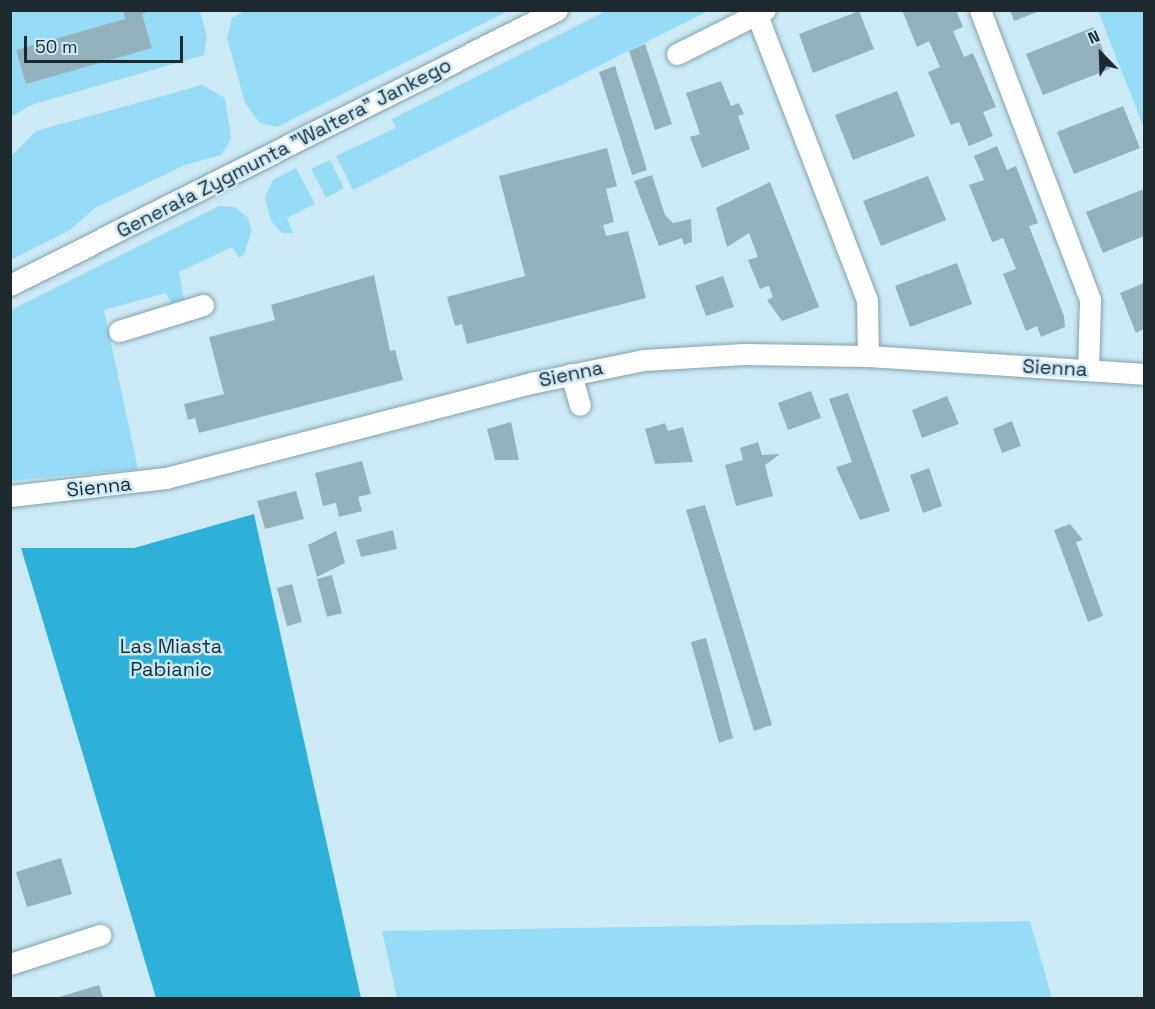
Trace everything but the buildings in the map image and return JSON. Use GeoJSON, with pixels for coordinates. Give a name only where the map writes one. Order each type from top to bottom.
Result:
{"type":"FeatureCollection","features":[{"type":"Feature","properties":{"kind":"street","name":"Generała Zygmunta \"Waltera\" Jankego"},"geometry":{"type":"LineString","coordinates":[[10,285],[557,10]]}},
{"type":"Feature","properties":{"kind":"street"},"geometry":{"type":"LineString","coordinates":[[980,10],[1090,300],[1088,370]]}},
{"type":"Feature","properties":{"kind":"street"},"geometry":{"type":"LineString","coordinates":[[677,54],[761,13],[867,300],[868,356]]}},
{"type":"Feature","properties":{"kind":"street"},"geometry":{"type":"LineString","coordinates":[[119,331],[203,305]]}},
{"type":"Feature","properties":{"kind":"street","name":"Sienna"},"geometry":{"type":"LineString","coordinates":[[10,496],[166,478],[571,374],[695,356],[868,356],[1144,374]]}},
{"type":"Feature","properties":{"kind":"street"},"geometry":{"type":"LineString","coordinates":[[571,374],[580,405]]}},
{"type":"Feature","properties":{"kind":"street"},"geometry":{"type":"LineString","coordinates":[[10,964],[100,935]]}},
{"type":"Feature","properties":{"kind":"shaded area"},"geometry":{"type":"Polygon","coordinates":[[[11,11],[200,11],[207,36],[204,55],[31,105],[11,117],[11,11]]]}},
{"type":"Feature","properties":{"kind":"shaded area"},"geometry":{"type":"Polygon","coordinates":[[[245,11],[508,11],[277,127],[260,123],[245,103],[227,38],[232,18],[245,11]]]}},
{"type":"Feature","properties":{"kind":"shaded area"},"geometry":{"type":"Polygon","coordinates":[[[606,11],[708,11],[353,190],[336,156],[396,128],[392,119],[606,11]]]}},
{"type":"Feature","properties":{"kind":"shaded area"},"geometry":{"type":"Polygon","coordinates":[[[1098,11],[1144,11],[1144,128],[1098,11]]]}},
{"type":"Feature","properties":{"kind":"shaded area"},"geometry":{"type":"Polygon","coordinates":[[[202,85],[225,98],[231,139],[221,155],[185,165],[95,208],[70,230],[11,260],[11,156],[36,131],[202,85]]]}},
{"type":"Feature","properties":{"kind":"shaded area"},"geometry":{"type":"Polygon","coordinates":[[[330,160],[344,188],[326,198],[311,169],[330,160]]]}},
{"type":"Feature","properties":{"kind":"shaded area"},"geometry":{"type":"Polygon","coordinates":[[[296,168],[315,204],[287,218],[293,233],[282,233],[271,221],[265,197],[273,180],[296,168]]]}},
{"type":"Feature","properties":{"kind":"shaded area"},"geometry":{"type":"Polygon","coordinates":[[[219,206],[235,207],[248,218],[252,230],[244,254],[239,258],[232,247],[179,272],[184,300],[171,303],[166,293],[104,310],[138,469],[11,481],[11,310],[219,206]]]}},
{"type":"Feature","properties":{"kind":"shaded area"},"geometry":{"type":"Polygon","coordinates":[[[1030,921],[1052,998],[397,998],[382,931],[1030,921]]]}},
{"type":"Feature","properties":{"kind":"green space","name":"Las Miasta Pabianic"},"geometry":{"type":"Polygon","coordinates":[[[254,514],[361,998],[156,998],[21,548],[134,548],[254,514]]]}}]}
